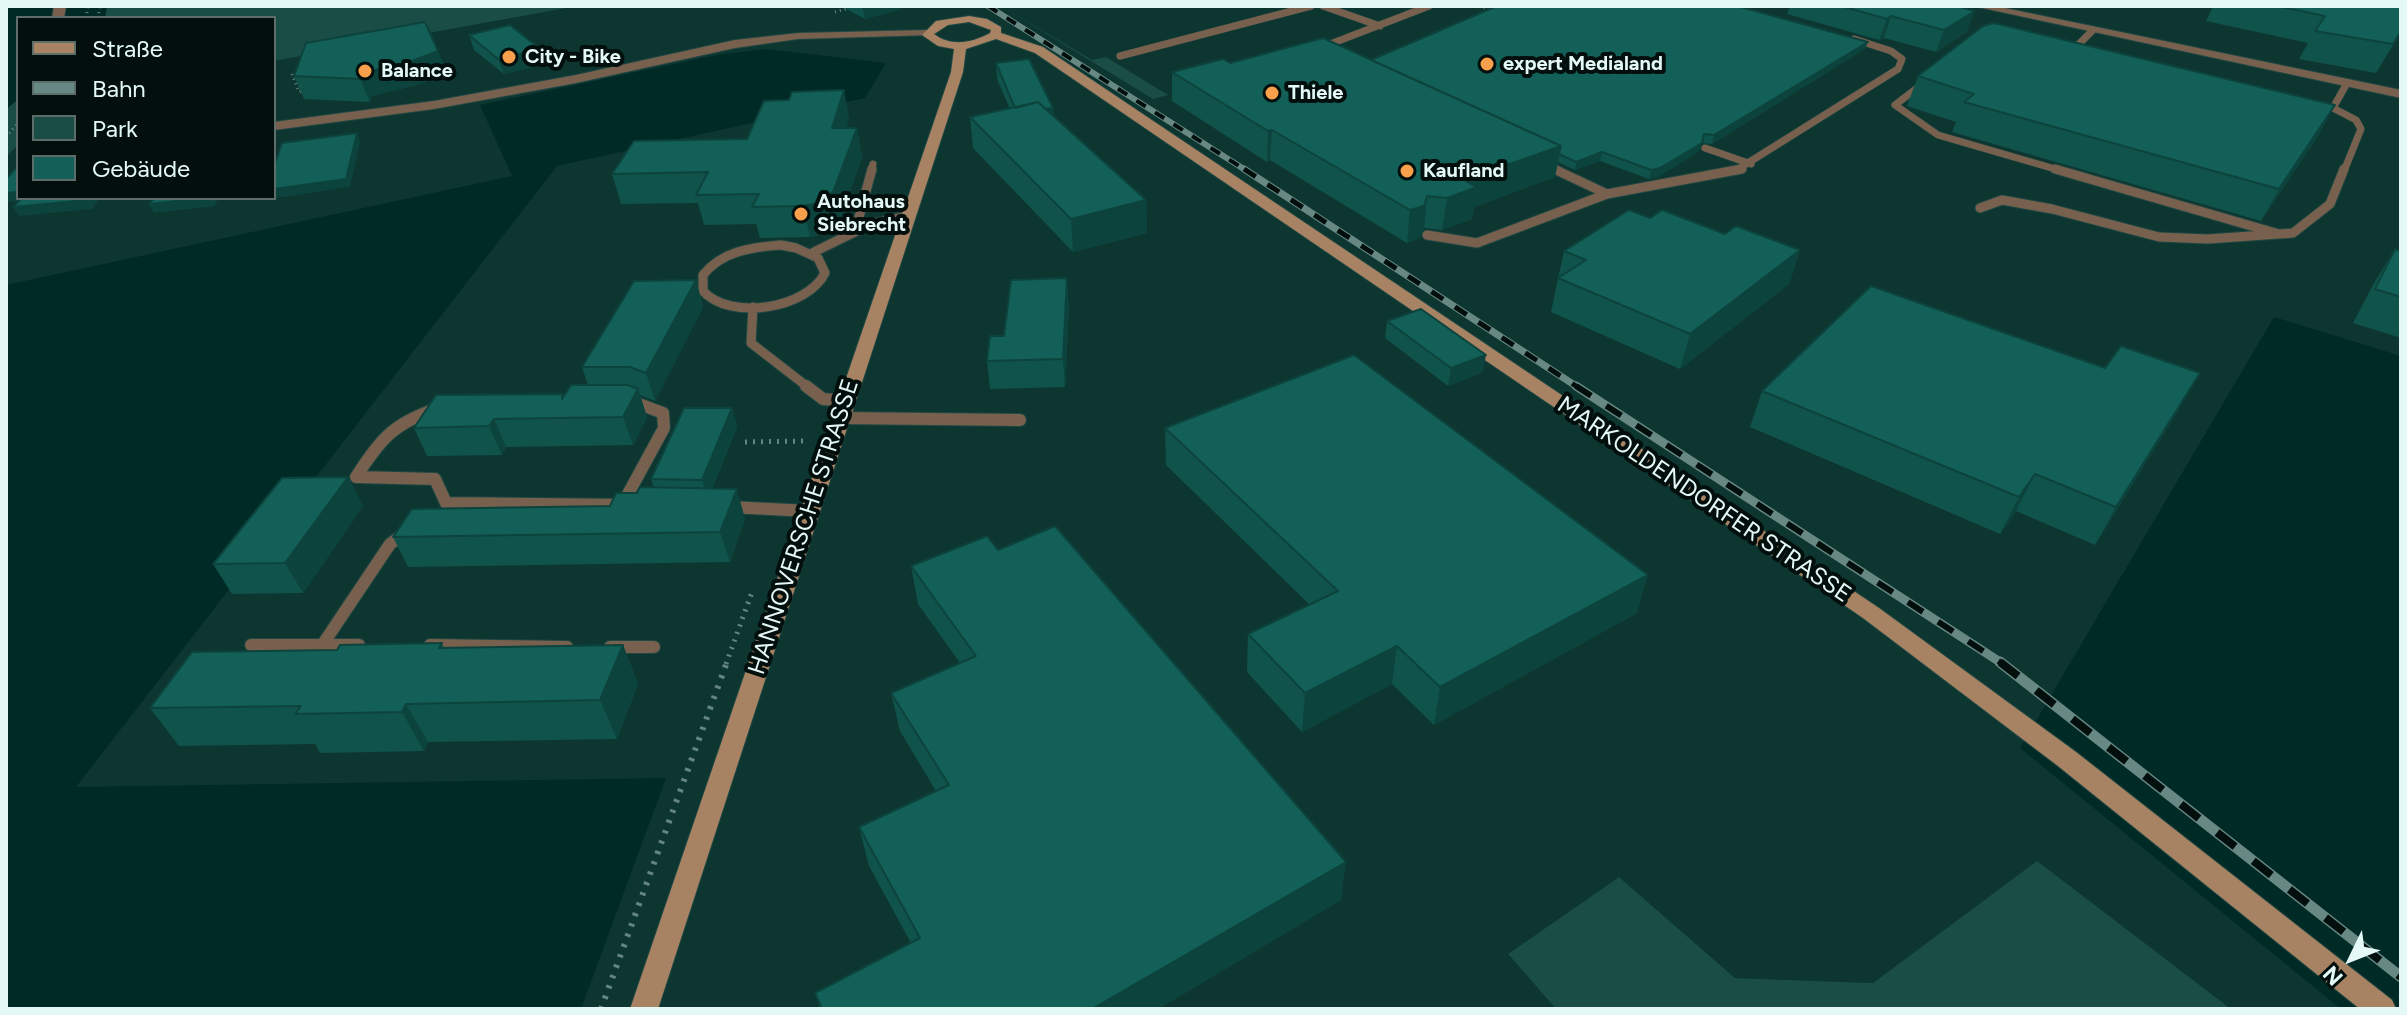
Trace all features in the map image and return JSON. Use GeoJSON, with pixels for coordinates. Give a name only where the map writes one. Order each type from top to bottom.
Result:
{"type":"FeatureCollection","features":[{"type":"Feature","properties":{"kind":"main road"},"geometry":{"type":"LineString","coordinates":[[972,6],[969,19],[945,22],[928,33],[931,39],[938,43],[961,45],[982,42],[995,35]]}},
{"type":"Feature","properties":{"kind":"main road","name":"MARKOLDENDORFER STRASSE"},"geometry":{"type":"LineString","coordinates":[[969,19],[993,24],[997,29],[995,35],[1039,50],[1871,613],[2067,759],[2382,1009]]}},
{"type":"Feature","properties":{"kind":"main road","name":"HANNOVERSCHE STRASSE"},"geometry":{"type":"LineString","coordinates":[[644,1009],[957,72],[961,45]]}},
{"type":"Feature","properties":{"kind":"street"},"geometry":{"type":"LineString","coordinates":[[1979,6],[2401,94]]}},
{"type":"Feature","properties":{"kind":"street"},"geometry":{"type":"LineString","coordinates":[[276,126],[434,105],[576,79],[735,44],[798,36],[928,33]]}},
{"type":"Feature","properties":{"kind":"lane"},"geometry":{"type":"LineString","coordinates":[[1120,56],[1311,6]]}},
{"type":"Feature","properties":{"kind":"lane"},"geometry":{"type":"LineString","coordinates":[[1323,6],[1380,26]]}},
{"type":"Feature","properties":{"kind":"lane"},"geometry":{"type":"LineString","coordinates":[[1323,58],[1309,51],[1429,6]]}},
{"type":"Feature","properties":{"kind":"lane"},"geometry":{"type":"LineString","coordinates":[[2065,56],[2093,30]]}},
{"type":"Feature","properties":{"kind":"lane"},"geometry":{"type":"LineString","coordinates":[[1427,235],[1477,243],[1607,194],[1741,170],[1898,69],[1902,59],[1891,51],[1843,36]]}},
{"type":"Feature","properties":{"kind":"lane"},"geometry":{"type":"LineString","coordinates":[[2060,45],[2090,51]]}},
{"type":"Feature","properties":{"kind":"lane"},"geometry":{"type":"LineString","coordinates":[[1932,77],[1895,105],[1938,135],[2279,234]]}},
{"type":"Feature","properties":{"kind":"lane"},"geometry":{"type":"LineString","coordinates":[[2333,108],[2347,83]]}},
{"type":"Feature","properties":{"kind":"lane"},"geometry":{"type":"LineString","coordinates":[[1980,208],[2002,200],[2052,209],[2159,237],[2208,239],[2293,233],[2330,204],[2361,129],[2356,120],[2333,108],[2322,105],[2314,116]]}},
{"type":"Feature","properties":{"kind":"lane"},"geometry":{"type":"LineString","coordinates":[[1705,148],[1751,164]]}},
{"type":"Feature","properties":{"kind":"lane"},"geometry":{"type":"LineString","coordinates":[[1538,161],[1607,194]]}},
{"type":"Feature","properties":{"kind":"lane"},"geometry":{"type":"LineString","coordinates":[[856,228],[873,164]]}},
{"type":"Feature","properties":{"kind":"lane"},"geometry":{"type":"LineString","coordinates":[[814,252],[856,228],[888,218],[908,216]]}},
{"type":"Feature","properties":{"kind":"lane"},"geometry":{"type":"LineString","coordinates":[[781,245],[814,252],[823,260],[826,269],[822,280],[811,290],[795,298],[753,307],[716,302],[705,295],[700,286],[701,276],[724,257],[751,248],[781,245]]}},
{"type":"Feature","properties":{"kind":"lane"},"geometry":{"type":"LineString","coordinates":[[753,307],[751,343],[823,399],[844,410],[1020,420]]}},
{"type":"Feature","properties":{"kind":"lane"},"geometry":{"type":"LineString","coordinates":[[434,511],[435,479],[356,477],[385,433],[411,417],[455,403]]}},
{"type":"Feature","properties":{"kind":"lane"},"geometry":{"type":"LineString","coordinates":[[608,404],[639,404],[663,413],[664,428],[622,505]]}},
{"type":"Feature","properties":{"kind":"lane"},"geometry":{"type":"LineString","coordinates":[[323,644],[390,544],[434,511],[636,506]]}},
{"type":"Feature","properties":{"kind":"lane"},"geometry":{"type":"LineString","coordinates":[[710,507],[810,511]]}},
{"type":"Feature","properties":{"kind":"lane"},"geometry":{"type":"LineString","coordinates":[[251,645],[371,645]]}},
{"type":"Feature","properties":{"kind":"lane"},"geometry":{"type":"LineString","coordinates":[[418,645],[576,647]]}},
{"type":"Feature","properties":{"kind":"lane"},"geometry":{"type":"LineString","coordinates":[[591,647],[654,647]]}},
{"type":"Feature","properties":{"kind":"path"},"geometry":{"type":"LineString","coordinates":[[1479,6],[1488,9]]}},
{"type":"Feature","properties":{"kind":"path"},"geometry":{"type":"LineString","coordinates":[[835,12],[846,9]]}},
{"type":"Feature","properties":{"kind":"path"},"geometry":{"type":"LineString","coordinates":[[292,74],[299,92],[310,86]]}},
{"type":"Feature","properties":{"kind":"path"},"geometry":{"type":"LineString","coordinates":[[803,455],[823,399]]}},
{"type":"Feature","properties":{"kind":"path"},"geometry":{"type":"LineString","coordinates":[[745,442],[808,441]]}},
{"type":"Feature","properties":{"kind":"path"},"geometry":{"type":"LineString","coordinates":[[601,1009],[756,581]]}},
{"type":"Feature","properties":{"kind":"shaded area"},"geometry":{"type":"Polygon","coordinates":[[[578,6],[2401,6],[2401,356],[2274,317],[2020,748],[2341,1009],[2231,1009],[2037,862],[1873,983],[1735,978],[1619,877],[1508,954],[1556,1009],[581,1009],[666,778],[76,787],[557,166],[865,98],[886,63],[766,49],[717,55],[480,105],[512,176],[6,285],[6,157],[16,147],[16,200],[276,200],[276,61],[578,6]]]}},
{"type":"Feature","properties":{"kind":"green space"},"geometry":{"type":"Polygon","coordinates":[[[107,6],[578,6],[276,61],[276,16],[105,16],[107,6]]]}},
{"type":"Feature","properties":{"kind":"green space"},"geometry":{"type":"Polygon","coordinates":[[[1001,6],[1092,60],[1106,57],[1168,95],[1153,99],[1001,6]]]}},
{"type":"Feature","properties":{"kind":"green space"},"geometry":{"type":"Polygon","coordinates":[[[16,102],[16,147],[6,157],[6,109],[16,102]]]}},
{"type":"Feature","properties":{"kind":"green space"},"geometry":{"type":"Polygon","coordinates":[[[2037,861],[2231,1009],[1556,1009],[1508,954],[1619,877],[1735,978],[1873,983],[2037,861]]]}},
{"type":"Feature","properties":{"kind":"building"},"geometry":{"type":"Polygon","coordinates":[[[1497,6],[1737,6],[1868,42],[1714,135],[1704,134],[1702,143],[1660,168],[1651,170],[1602,152],[1576,162],[1559,154],[1561,146],[1371,60],[1497,6]]]}},
{"type":"Feature","properties":{"kind":"building"},"geometry":{"type":"Polygon","coordinates":[[[1841,6],[1956,6],[1975,11],[1944,30],[1841,6]]]}},
{"type":"Feature","properties":{"kind":"building"},"geometry":{"type":"Polygon","coordinates":[[[2277,6],[2401,6],[2401,31],[2393,44],[2315,31],[2325,16],[2277,6]]]}},
{"type":"Feature","properties":{"kind":"building"},"geometry":{"type":"Polygon","coordinates":[[[425,22],[438,51],[407,63],[362,73],[360,79],[294,76],[306,43],[425,22]]]}},
{"type":"Feature","properties":{"kind":"building"},"geometry":{"type":"Polygon","coordinates":[[[1994,23],[2335,105],[2279,189],[1964,102],[1974,94],[1918,76],[1983,26],[1994,23]]]}},
{"type":"Feature","properties":{"kind":"building"},"geometry":{"type":"Polygon","coordinates":[[[510,25],[540,49],[498,59],[469,35],[510,25]]]}},
{"type":"Feature","properties":{"kind":"building","name":"Kaufland"},"geometry":{"type":"Polygon","coordinates":[[[1323,38],[1561,146],[1464,180],[1477,187],[1447,198],[1427,196],[1424,206],[1410,210],[1272,130],[1268,131],[1172,72],[1223,59],[1230,63],[1323,38]]]}},
{"type":"Feature","properties":{"kind":"building"},"geometry":{"type":"Polygon","coordinates":[[[1029,59],[1053,108],[1046,109],[1038,102],[1015,108],[996,63],[1029,59]]]}},
{"type":"Feature","properties":{"kind":"building"},"geometry":{"type":"Polygon","coordinates":[[[844,90],[832,128],[857,128],[833,192],[818,203],[752,207],[759,194],[696,195],[708,172],[612,174],[634,141],[747,139],[764,101],[789,100],[792,92],[844,90]]]}},
{"type":"Feature","properties":{"kind":"building"},"geometry":{"type":"Polygon","coordinates":[[[1038,102],[1146,200],[1071,219],[970,117],[1038,102]]]}},
{"type":"Feature","properties":{"kind":"building"},"geometry":{"type":"Polygon","coordinates":[[[357,133],[346,179],[276,189],[276,160],[282,143],[357,133]]]}},
{"type":"Feature","properties":{"kind":"building"},"geometry":{"type":"Polygon","coordinates":[[[16,168],[16,192],[6,193],[6,179],[16,168]]]}},
{"type":"Feature","properties":{"kind":"building"},"geometry":{"type":"Polygon","coordinates":[[[20,200],[87,200],[13,207],[20,200]]]}},
{"type":"Feature","properties":{"kind":"building"},"geometry":{"type":"Polygon","coordinates":[[[152,200],[186,200],[149,204],[152,200]]]}},
{"type":"Feature","properties":{"kind":"building"},"geometry":{"type":"Polygon","coordinates":[[[1629,210],[1650,218],[1662,210],[1725,234],[1736,226],[1800,250],[1690,334],[1558,278],[1586,260],[1564,251],[1629,210]]]}},
{"type":"Feature","properties":{"kind":"building"},"geometry":{"type":"Polygon","coordinates":[[[2395,249],[2401,251],[2401,297],[2375,289],[2395,249]]]}},
{"type":"Feature","properties":{"kind":"building"},"geometry":{"type":"Polygon","coordinates":[[[1067,278],[1063,359],[987,361],[990,336],[1004,336],[1011,280],[1067,278]]]}},
{"type":"Feature","properties":{"kind":"building"},"geometry":{"type":"Polygon","coordinates":[[[696,280],[646,373],[630,367],[582,367],[634,281],[696,280]]]}},
{"type":"Feature","properties":{"kind":"building"},"geometry":{"type":"Polygon","coordinates":[[[1871,286],[2105,368],[2121,346],[2200,373],[2116,507],[2035,474],[2019,497],[1762,391],[1871,286]]]}},
{"type":"Feature","properties":{"kind":"building"},"geometry":{"type":"Polygon","coordinates":[[[1421,309],[1486,355],[1451,368],[1387,321],[1421,309]]]}},
{"type":"Feature","properties":{"kind":"building"},"geometry":{"type":"Polygon","coordinates":[[[1354,355],[1648,575],[1440,687],[1397,646],[1305,693],[1248,634],[1338,591],[1165,428],[1354,355]]]}},
{"type":"Feature","properties":{"kind":"building"},"geometry":{"type":"Polygon","coordinates":[[[571,385],[628,385],[638,389],[623,417],[494,419],[489,426],[414,428],[436,395],[562,394],[562,399],[571,385]]]}},
{"type":"Feature","properties":{"kind":"building"},"geometry":{"type":"Polygon","coordinates":[[[684,408],[732,408],[702,480],[651,479],[684,408]]]}},
{"type":"Feature","properties":{"kind":"building"},"geometry":{"type":"Polygon","coordinates":[[[348,477],[285,563],[213,564],[282,478],[348,477]]]}},
{"type":"Feature","properties":{"kind":"building"},"geometry":{"type":"Polygon","coordinates":[[[640,487],[737,489],[720,532],[393,537],[412,509],[610,506],[616,493],[637,493],[640,487]]]}},
{"type":"Feature","properties":{"kind":"building"},"geometry":{"type":"Polygon","coordinates":[[[1055,526],[1346,862],[1092,1009],[822,1009],[815,993],[920,938],[859,827],[949,785],[891,693],[976,656],[911,566],[987,536],[998,550],[1055,526]]]}},
{"type":"Feature","properties":{"kind":"building"},"geometry":{"type":"Polygon","coordinates":[[[442,643],[439,648],[623,645],[600,700],[406,704],[402,712],[295,714],[301,706],[150,708],[192,652],[337,650],[340,645],[442,643]]]}},
{"type":"Feature","properties":{"kind":"railway"},"geometry":{"type":"LineString","coordinates":[[988,6],[1247,171]]}},
{"type":"Feature","properties":{"kind":"railway"},"geometry":{"type":"LineString","coordinates":[[1244,169],[1579,388]]}},
{"type":"Feature","properties":{"kind":"railway"},"geometry":{"type":"LineString","coordinates":[[1576,386],[2000,662]]}},
{"type":"Feature","properties":{"kind":"railway"},"geometry":{"type":"LineString","coordinates":[[2000,662],[2401,977]]}},
{"type":"Feature","properties":{"kind":"place","name":"City - Bike"},"geometry":{"type":"Point","coordinates":[509,57]}},
{"type":"Feature","properties":{"kind":"place","name":"expert Medialand"},"geometry":{"type":"Point","coordinates":[1487,64]}},
{"type":"Feature","properties":{"kind":"place","name":"Balance"},"geometry":{"type":"Point","coordinates":[365,71]}},
{"type":"Feature","properties":{"kind":"place","name":"Thiele"},"geometry":{"type":"Point","coordinates":[1272,93]}},
{"type":"Feature","properties":{"kind":"place","name":"Kaufland"},"geometry":{"type":"Point","coordinates":[1407,171]}},
{"type":"Feature","properties":{"kind":"place","name":"Autohaus Siebrecht"},"geometry":{"type":"Point","coordinates":[801,214]}}]}
